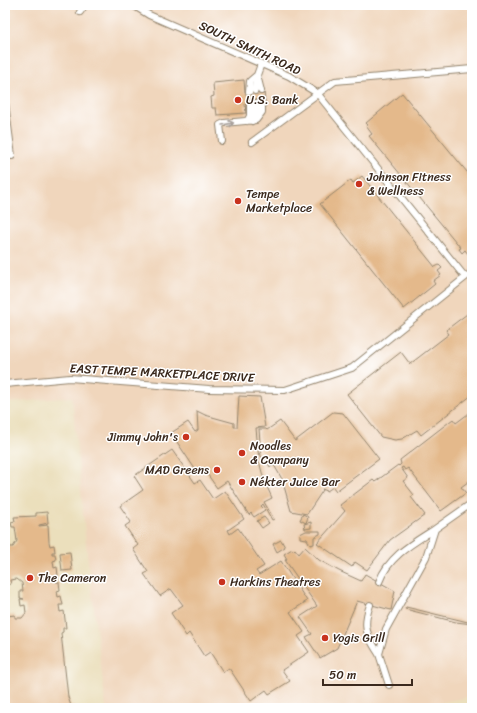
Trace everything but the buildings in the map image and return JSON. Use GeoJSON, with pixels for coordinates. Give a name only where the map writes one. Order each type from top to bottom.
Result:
{"type":"FeatureCollection","features":[{"type":"Feature","properties":{"kind":"lane"},"geometry":{"type":"LineString","coordinates":[[80,12],[85,5]]}},
{"type":"Feature","properties":{"kind":"lane","name":"SOUTH SMITH ROAD"},"geometry":{"type":"LineString","coordinates":[[133,5],[149,15],[289,76],[317,93],[465,277]]}},
{"type":"Feature","properties":{"kind":"lane"},"geometry":{"type":"LineString","coordinates":[[255,91],[257,75],[261,64]]}},
{"type":"Feature","properties":{"kind":"lane"},"geometry":{"type":"LineString","coordinates":[[252,142],[334,80],[472,69]]}},
{"type":"Feature","properties":{"kind":"lane"},"geometry":{"type":"LineString","coordinates":[[5,103],[12,156]]}},
{"type":"Feature","properties":{"kind":"lane"},"geometry":{"type":"LineString","coordinates":[[222,141],[220,125],[224,123],[250,121],[256,120],[262,112],[256,103],[250,116],[250,121]]}},
{"type":"Feature","properties":{"kind":"lane","name":"EAST TEMPE MARKETPLACE DRIVE"},"geometry":{"type":"LineString","coordinates":[[5,384],[70,378],[209,389],[285,390],[352,368],[472,272]]}},
{"type":"Feature","properties":{"kind":"lane"},"geometry":{"type":"LineString","coordinates":[[379,582],[382,574],[401,551],[472,503]]}},
{"type":"Feature","properties":{"kind":"lane"},"geometry":{"type":"LineString","coordinates":[[379,654],[386,629],[426,557],[435,529]]}},
{"type":"Feature","properties":{"kind":"lane"},"geometry":{"type":"LineString","coordinates":[[370,605],[367,614],[366,634],[379,654],[389,685]]}},
{"type":"Feature","properties":{"kind":"shaded area","name":"Tempe Marketplace"},"geometry":{"type":"Polygon","coordinates":[[[5,5],[472,5],[472,696],[415,708],[106,708],[87,554],[72,397],[5,403],[5,5]]]}},
{"type":"Feature","properties":{"kind":"place","name":"U.S. Bank"},"geometry":{"type":"Point","coordinates":[238,100]}},
{"type":"Feature","properties":{"kind":"place","name":"Johnson Fitness & Wellness"},"geometry":{"type":"Point","coordinates":[359,184]}},
{"type":"Feature","properties":{"kind":"place","name":"Tempe Marketplace"},"geometry":{"type":"Point","coordinates":[238,201]}},
{"type":"Feature","properties":{"kind":"place","name":"Jimmy John's"},"geometry":{"type":"Point","coordinates":[186,437]}},
{"type":"Feature","properties":{"kind":"place","name":"Noodles & Company"},"geometry":{"type":"Point","coordinates":[242,453]}},
{"type":"Feature","properties":{"kind":"place","name":"MAD Greens"},"geometry":{"type":"Point","coordinates":[217,470]}},
{"type":"Feature","properties":{"kind":"place","name":"Nékter Juice Bar"},"geometry":{"type":"Point","coordinates":[242,482]}},
{"type":"Feature","properties":{"kind":"place","name":"The Cameron"},"geometry":{"type":"Point","coordinates":[30,578]}},
{"type":"Feature","properties":{"kind":"place","name":"Harkins Theatres"},"geometry":{"type":"Point","coordinates":[222,582]}},
{"type":"Feature","properties":{"kind":"place","name":"Yogis Grill"},"geometry":{"type":"Point","coordinates":[325,638]}}]}
